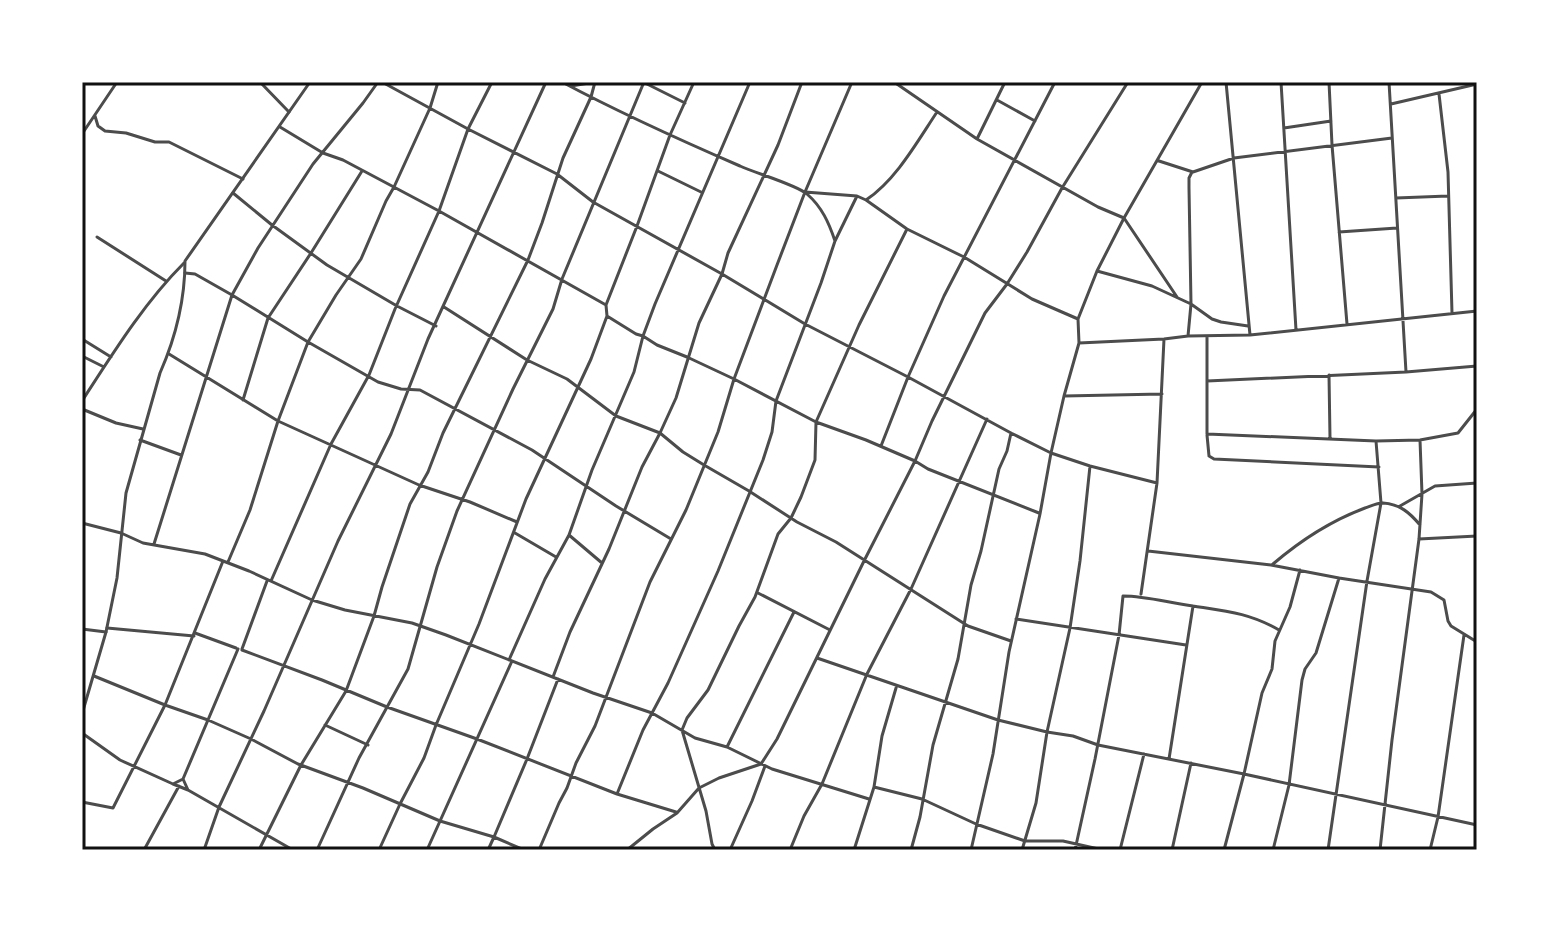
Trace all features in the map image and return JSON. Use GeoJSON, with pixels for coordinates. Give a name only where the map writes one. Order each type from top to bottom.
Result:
{"type":"FeatureCollection","features":[{"type":"Feature","properties":{"kind":"street"},"geometry":{"type":"LineString","coordinates":[[82,134],[117,82]]}},
{"type":"Feature","properties":{"kind":"street"},"geometry":{"type":"LineString","coordinates":[[260,82],[289,112]]}},
{"type":"Feature","properties":{"kind":"street"},"geometry":{"type":"LineString","coordinates":[[82,401],[310,82]]}},
{"type":"Feature","properties":{"kind":"street"},"geometry":{"type":"LineString","coordinates":[[154,545],[232,295],[272,225],[313,164],[380,82],[557,174],[593,202],[764,301],[1011,433],[1051,453],[1157,483]]}},
{"type":"Feature","properties":{"kind":"street"},"geometry":{"type":"LineString","coordinates":[[82,802],[113,808],[135,766],[250,510],[278,421],[308,342],[361,259],[430,108],[438,82]]}},
{"type":"Feature","properties":{"kind":"street"},"geometry":{"type":"LineString","coordinates":[[173,784],[183,779],[331,444],[369,375],[439,211],[468,129],[492,82]]}},
{"type":"Feature","properties":{"kind":"street"},"geometry":{"type":"LineString","coordinates":[[204,850],[219,807],[546,82]]}},
{"type":"Feature","properties":{"kind":"street"},"geometry":{"type":"LineString","coordinates":[[562,82],[670,135],[805,192],[857,196],[866,200],[907,229],[964,257],[1032,299],[1078,319]]}},
{"type":"Feature","properties":{"kind":"street"},"geometry":{"type":"LineString","coordinates":[[259,850],[301,765],[346,691],[419,485],[428,472],[443,433],[528,260],[563,158],[595,82],[570,86]]}},
{"type":"Feature","properties":{"kind":"street"},"geometry":{"type":"LineString","coordinates":[[317,850],[359,758],[408,669],[437,567],[463,499],[553,309],[562,279],[644,82],[685,103]]}},
{"type":"Feature","properties":{"kind":"street"},"geometry":{"type":"LineString","coordinates":[[379,850],[424,758],[517,522],[591,359],[607,316],[606,305],[670,135],[694,82]]}},
{"type":"Feature","properties":{"kind":"street"},"geometry":{"type":"LineString","coordinates":[[427,850],[545,579],[569,535],[586,485],[634,372],[643,336],[750,82]]}},
{"type":"Feature","properties":{"kind":"street"},"geometry":{"type":"LineString","coordinates":[[488,850],[527,759],[570,632],[647,456],[676,398],[699,323],[802,82]]}},
{"type":"Feature","properties":{"kind":"street"},"geometry":{"type":"LineString","coordinates":[[539,850],[595,726],[650,582],[686,510],[718,432],[734,379],[805,192],[852,82]]}},
{"type":"Feature","properties":{"kind":"street"},"geometry":{"type":"LineString","coordinates":[[894,82],[1014,161],[1124,218],[1177,297]]}},
{"type":"Feature","properties":{"kind":"street"},"geometry":{"type":"LineString","coordinates":[[977,139],[1005,82]]}},
{"type":"Feature","properties":{"kind":"street"},"geometry":{"type":"LineString","coordinates":[[881,447],[944,296],[1055,82]]}},
{"type":"Feature","properties":{"kind":"street"},"geometry":{"type":"LineString","coordinates":[[730,850],[752,801],[763,765],[915,461],[985,313],[1007,284],[1128,82]]}},
{"type":"Feature","properties":{"kind":"street"},"geometry":{"type":"LineString","coordinates":[[971,850],[993,754],[1016,619],[1051,453],[1079,343],[1078,319],[1097,271],[1124,218],[1202,82]]}},
{"type":"Feature","properties":{"kind":"street"},"geometry":{"type":"LineString","coordinates":[[1226,82],[1250,335]]}},
{"type":"Feature","properties":{"kind":"street"},"geometry":{"type":"LineString","coordinates":[[1281,82],[1296,330]]}},
{"type":"Feature","properties":{"kind":"street"},"geometry":{"type":"LineString","coordinates":[[1329,82],[1347,324]]}},
{"type":"Feature","properties":{"kind":"street"},"geometry":{"type":"LineString","coordinates":[[1389,82],[1406,372]]}},
{"type":"Feature","properties":{"kind":"street"},"geometry":{"type":"LineString","coordinates":[[1390,104],[1477,84],[1477,91]]}},
{"type":"Feature","properties":{"kind":"street"},"geometry":{"type":"LineString","coordinates":[[1439,94],[1448,172],[1452,313]]}},
{"type":"Feature","properties":{"kind":"street"},"geometry":{"type":"LineString","coordinates":[[997,100],[1035,121]]}},
{"type":"Feature","properties":{"kind":"street"},"geometry":{"type":"LineString","coordinates":[[866,200],[878,191],[902,162],[937,112]]}},
{"type":"Feature","properties":{"kind":"street"},"geometry":{"type":"LineString","coordinates":[[95,116],[98,126],[105,131],[169,142],[243,179]]}},
{"type":"Feature","properties":{"kind":"street"},"geometry":{"type":"LineString","coordinates":[[1284,128],[1331,121]]}},
{"type":"Feature","properties":{"kind":"street"},"geometry":{"type":"LineString","coordinates":[[280,127],[323,153],[439,211],[606,305]]}},
{"type":"Feature","properties":{"kind":"street"},"geometry":{"type":"LineString","coordinates":[[1159,161],[1193,172],[1234,158],[1392,138]]}},
{"type":"Feature","properties":{"kind":"street"},"geometry":{"type":"LineString","coordinates":[[243,400],[268,318],[362,170]]}},
{"type":"Feature","properties":{"kind":"street"},"geometry":{"type":"LineString","coordinates":[[658,171],[702,193]]}},
{"type":"Feature","properties":{"kind":"street"},"geometry":{"type":"LineString","coordinates":[[1188,336],[1191,304],[1189,178],[1193,172]]}},
{"type":"Feature","properties":{"kind":"street"},"geometry":{"type":"LineString","coordinates":[[805,192],[820,207],[835,241]]}},
{"type":"Feature","properties":{"kind":"street"},"geometry":{"type":"LineString","coordinates":[[233,193],[327,265],[436,326]]}},
{"type":"Feature","properties":{"kind":"street"},"geometry":{"type":"LineString","coordinates":[[617,794],[718,571],[772,432],[776,401],[835,241],[857,196]]}},
{"type":"Feature","properties":{"kind":"street"},"geometry":{"type":"LineString","coordinates":[[1396,198],[1448,196]]}},
{"type":"Feature","properties":{"kind":"street"},"geometry":{"type":"LineString","coordinates":[[1339,232],[1397,228]]}},
{"type":"Feature","properties":{"kind":"street"},"geometry":{"type":"LineString","coordinates":[[715,850],[682,730],[687,718],[707,694],[757,592],[778,534],[791,518],[801,497],[815,460],[816,422],[907,229]]}},
{"type":"Feature","properties":{"kind":"street"},"geometry":{"type":"LineString","coordinates":[[97,237],[166,281]]}},
{"type":"Feature","properties":{"kind":"street"},"geometry":{"type":"LineString","coordinates":[[82,714],[117,578],[126,493],[168,354],[182,295],[185,261]]}},
{"type":"Feature","properties":{"kind":"street"},"geometry":{"type":"LineString","coordinates":[[1097,271],[1152,286],[1191,304],[1212,319],[1248,326]]}},
{"type":"Feature","properties":{"kind":"street"},"geometry":{"type":"LineString","coordinates":[[185,273],[195,274],[378,382],[401,389],[420,390],[495,429],[671,539]]}},
{"type":"Feature","properties":{"kind":"street"},"geometry":{"type":"LineString","coordinates":[[444,307],[527,360],[578,386],[616,416],[660,433],[683,452],[827,537],[973,629],[1012,641]]}},
{"type":"Feature","properties":{"kind":"street"},"geometry":{"type":"LineString","coordinates":[[1079,343],[1250,335],[1477,311]]}},
{"type":"Feature","properties":{"kind":"street"},"geometry":{"type":"LineString","coordinates":[[607,316],[657,345],[734,379],[816,422],[1040,514]]}},
{"type":"Feature","properties":{"kind":"street"},"geometry":{"type":"LineString","coordinates":[[1207,335],[1207,434],[1208,453],[1212,459],[1379,467]]}},
{"type":"Feature","properties":{"kind":"street"},"geometry":{"type":"LineString","coordinates":[[82,339],[111,357]]}},
{"type":"Feature","properties":{"kind":"street"},"geometry":{"type":"LineString","coordinates":[[1141,596],[1157,483],[1164,339]]}},
{"type":"Feature","properties":{"kind":"street"},"geometry":{"type":"LineString","coordinates":[[168,354],[278,421],[419,485],[463,499],[517,522]]}},
{"type":"Feature","properties":{"kind":"street"},"geometry":{"type":"LineString","coordinates":[[82,356],[104,368]]}},
{"type":"Feature","properties":{"kind":"street"},"geometry":{"type":"LineString","coordinates":[[1207,381],[1477,366]]}},
{"type":"Feature","properties":{"kind":"street"},"geometry":{"type":"LineString","coordinates":[[1329,375],[1330,438]]}},
{"type":"Feature","properties":{"kind":"street"},"geometry":{"type":"LineString","coordinates":[[1064,396],[1162,394]]}},
{"type":"Feature","properties":{"kind":"street"},"geometry":{"type":"LineString","coordinates":[[82,409],[116,423],[143,429]]}},
{"type":"Feature","properties":{"kind":"street"},"geometry":{"type":"LineString","coordinates":[[1207,434],[1420,440],[1458,433],[1477,409]]}},
{"type":"Feature","properties":{"kind":"street"},"geometry":{"type":"LineString","coordinates":[[790,850],[822,784],[867,674],[911,589],[987,419]]}},
{"type":"Feature","properties":{"kind":"street"},"geometry":{"type":"LineString","coordinates":[[911,850],[958,659],[971,585],[999,469],[1011,433]]}},
{"type":"Feature","properties":{"kind":"street"},"geometry":{"type":"LineString","coordinates":[[140,440],[181,455]]}},
{"type":"Feature","properties":{"kind":"street"},"geometry":{"type":"LineString","coordinates":[[1380,850],[1419,539],[1422,494],[1420,440]]}},
{"type":"Feature","properties":{"kind":"street"},"geometry":{"type":"LineString","coordinates":[[1328,850],[1381,503],[1376,441]]}},
{"type":"Feature","properties":{"kind":"street"},"geometry":{"type":"LineString","coordinates":[[1022,850],[1036,803],[1047,732],[1070,628],[1090,466]]}},
{"type":"Feature","properties":{"kind":"street"},"geometry":{"type":"LineString","coordinates":[[1400,506],[1438,486],[1477,483]]}},
{"type":"Feature","properties":{"kind":"street"},"geometry":{"type":"LineString","coordinates":[[1271,565],[1319,530],[1344,516],[1381,503],[1400,506],[1420,525]]}},
{"type":"Feature","properties":{"kind":"street"},"geometry":{"type":"LineString","coordinates":[[82,523],[121,533],[143,543],[226,561],[312,600],[420,626],[652,713],[695,738],[727,747],[763,765],[869,799]]}},
{"type":"Feature","properties":{"kind":"street"},"geometry":{"type":"LineString","coordinates":[[515,533],[557,557]]}},
{"type":"Feature","properties":{"kind":"street"},"geometry":{"type":"LineString","coordinates":[[569,535],[602,563]]}},
{"type":"Feature","properties":{"kind":"street"},"geometry":{"type":"LineString","coordinates":[[1419,539],[1477,536]]}},
{"type":"Feature","properties":{"kind":"street"},"geometry":{"type":"LineString","coordinates":[[1148,551],[1271,565],[1431,592],[1440,596],[1446,605],[1451,626],[1477,642]]}},
{"type":"Feature","properties":{"kind":"street"},"geometry":{"type":"LineString","coordinates":[[1224,850],[1262,693],[1272,669],[1275,641],[1290,607],[1300,570]]}},
{"type":"Feature","properties":{"kind":"street"},"geometry":{"type":"LineString","coordinates":[[1273,850],[1289,785],[1302,680],[1321,640],[1339,578]]}},
{"type":"Feature","properties":{"kind":"street"},"geometry":{"type":"LineString","coordinates":[[757,592],[830,630]]}},
{"type":"Feature","properties":{"kind":"street"},"geometry":{"type":"LineString","coordinates":[[1075,850],[1119,635],[1123,596],[1222,609],[1254,617],[1279,630]]}},
{"type":"Feature","properties":{"kind":"street"},"geometry":{"type":"LineString","coordinates":[[1169,759],[1193,606]]}},
{"type":"Feature","properties":{"kind":"street"},"geometry":{"type":"LineString","coordinates":[[727,747],[794,612]]}},
{"type":"Feature","properties":{"kind":"street"},"geometry":{"type":"LineString","coordinates":[[1016,619],[1186,645]]}},
{"type":"Feature","properties":{"kind":"street"},"geometry":{"type":"LineString","coordinates":[[82,629],[194,634],[571,777],[677,813]]}},
{"type":"Feature","properties":{"kind":"street"},"geometry":{"type":"LineString","coordinates":[[1430,850],[1438,817],[1464,635]]}},
{"type":"Feature","properties":{"kind":"street"},"geometry":{"type":"LineString","coordinates":[[817,658],[998,720],[1073,736],[1098,745],[1477,825]]}},
{"type":"Feature","properties":{"kind":"street"},"geometry":{"type":"LineString","coordinates":[[94,676],[208,720],[301,765],[440,821],[494,837],[524,850]]}},
{"type":"Feature","properties":{"kind":"street"},"geometry":{"type":"LineString","coordinates":[[854,850],[874,787],[882,736],[897,686]]}},
{"type":"Feature","properties":{"kind":"street"},"geometry":{"type":"LineString","coordinates":[[325,725],[368,745]]}},
{"type":"Feature","properties":{"kind":"street"},"geometry":{"type":"LineString","coordinates":[[82,733],[111,754],[188,790],[293,850]]}},
{"type":"Feature","properties":{"kind":"street"},"geometry":{"type":"LineString","coordinates":[[1120,850],[1144,754]]}},
{"type":"Feature","properties":{"kind":"street"},"geometry":{"type":"LineString","coordinates":[[1172,850],[1191,763]]}},
{"type":"Feature","properties":{"kind":"street"},"geometry":{"type":"LineString","coordinates":[[627,850],[677,813],[699,788],[719,778],[763,765]]}},
{"type":"Feature","properties":{"kind":"street"},"geometry":{"type":"LineString","coordinates":[[183,779],[188,790]]}},
{"type":"Feature","properties":{"kind":"street"},"geometry":{"type":"LineString","coordinates":[[144,850],[179,786]]}},
{"type":"Feature","properties":{"kind":"street"},"geometry":{"type":"LineString","coordinates":[[874,787],[922,799],[976,824],[1025,841],[1054,840],[1103,850]]}}]}
